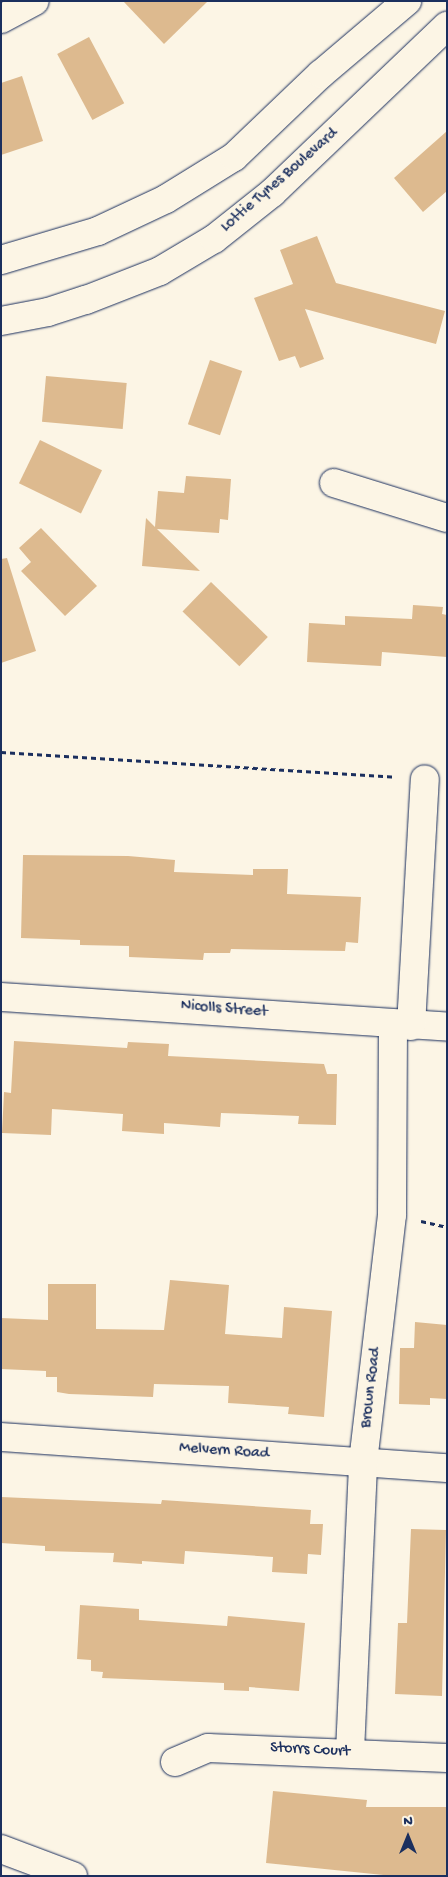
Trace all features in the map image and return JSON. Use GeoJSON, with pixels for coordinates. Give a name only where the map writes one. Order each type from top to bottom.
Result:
{"type":"FeatureCollection","features":[{"type":"Feature","properties":{"kind":"main road"},"geometry":{"type":"LineString","coordinates":[[1,19],[35,1]]}},
{"type":"Feature","properties":{"kind":"main road"},"geometry":{"type":"LineString","coordinates":[[1,260],[98,231],[166,199],[234,157],[321,74],[407,1]]}},
{"type":"Feature","properties":{"kind":"main road","name":"Lottie Tynes Boulevard"},"geometry":{"type":"LineString","coordinates":[[1,321],[48,312],[86,300],[160,271],[214,239],[272,193],[447,26]]}},
{"type":"Feature","properties":{"kind":"main road"},"geometry":{"type":"LineString","coordinates":[[334,483],[447,518]]}},
{"type":"Feature","properties":{"kind":"main road","name":"Brown Road"},"geometry":{"type":"LineString","coordinates":[[350,1752],[363,1462],[392,1215],[402,1025],[425,779]]}},
{"type":"Feature","properties":{"kind":"main road","name":"Nicolls Street"},"geometry":{"type":"LineString","coordinates":[[1,997],[253,1012],[447,1027]]}},
{"type":"Feature","properties":{"kind":"main road","name":"Melvern Road"},"geometry":{"type":"LineString","coordinates":[[1,1437],[447,1468]]}},
{"type":"Feature","properties":{"kind":"main road","name":"Storrs Court"},"geometry":{"type":"LineString","coordinates":[[175,1762],[208,1748],[350,1752],[447,1758]]}},
{"type":"Feature","properties":{"kind":"main road"},"geometry":{"type":"LineString","coordinates":[[1,1849],[73,1876]]}},
{"type":"Feature","properties":{"kind":"path"},"geometry":{"type":"LineString","coordinates":[[1,752],[425,779]]}},
{"type":"Feature","properties":{"kind":"building"},"geometry":{"type":"Polygon","coordinates":[[[123,1],[208,1],[164,44],[123,1]]]}},
{"type":"Feature","properties":{"kind":"building"},"geometry":{"type":"Polygon","coordinates":[[[89,37],[124,103],[92,120],[57,54],[89,37]]]}},
{"type":"Feature","properties":{"kind":"building"},"geometry":{"type":"Polygon","coordinates":[[[22,76],[43,141],[1,155],[1,83],[22,76]]]}},
{"type":"Feature","properties":{"kind":"building"},"geometry":{"type":"Polygon","coordinates":[[[447,131],[447,191],[423,212],[394,178],[447,131]]]}},
{"type":"Feature","properties":{"kind":"building"},"geometry":{"type":"Polygon","coordinates":[[[317,236],[336,283],[445,311],[436,344],[305,309],[324,359],[300,368],[295,356],[279,361],[254,298],[293,284],[280,250],[317,236]]]}},
{"type":"Feature","properties":{"kind":"building"},"geometry":{"type":"Polygon","coordinates":[[[210,360],[242,371],[220,435],[188,424],[210,360]]]}},
{"type":"Feature","properties":{"kind":"building"},"geometry":{"type":"Polygon","coordinates":[[[46,376],[127,383],[123,429],[42,422],[46,376]]]}},
{"type":"Feature","properties":{"kind":"building"},"geometry":{"type":"Polygon","coordinates":[[[40,440],[102,470],[81,513],[19,483],[40,440]]]}},
{"type":"Feature","properties":{"kind":"building"},"geometry":{"type":"Polygon","coordinates":[[[186,476],[231,479],[228,520],[220,519],[219,533],[157,529],[200,571],[142,566],[146,518],[155,527],[158,491],[184,493],[186,476]]]}},
{"type":"Feature","properties":{"kind":"building"},"geometry":{"type":"Polygon","coordinates":[[[41,528],[97,586],[65,616],[21,571],[31,562],[19,548],[41,528]]]}},
{"type":"Feature","properties":{"kind":"building"},"geometry":{"type":"Polygon","coordinates":[[[7,558],[36,651],[1,663],[1,559],[7,558]]]}},
{"type":"Feature","properties":{"kind":"building"},"geometry":{"type":"Polygon","coordinates":[[[211,582],[268,637],[239,666],[183,611],[211,582]]]}},
{"type":"Feature","properties":{"kind":"building"},"geometry":{"type":"Polygon","coordinates":[[[413,605],[443,607],[442,614],[447,615],[447,657],[382,652],[381,666],[307,662],[309,623],[345,625],[345,616],[412,619],[413,605]]]}},
{"type":"Feature","properties":{"kind":"building"},"geometry":{"type":"Polygon","coordinates":[[[23,855],[128,856],[175,860],[174,872],[253,875],[253,869],[288,869],[287,894],[361,897],[358,943],[346,942],[345,951],[231,949],[230,953],[204,953],[203,960],[129,957],[129,946],[80,945],[80,940],[21,938],[23,855]]]}},
{"type":"Feature","properties":{"kind":"building"},"geometry":{"type":"Polygon","coordinates":[[[14,1041],[127,1048],[128,1042],[169,1044],[168,1056],[324,1064],[327,1074],[337,1074],[336,1125],[298,1124],[299,1116],[221,1113],[220,1127],[164,1123],[164,1134],[122,1131],[123,1114],[52,1109],[51,1135],[2,1133],[4,1092],[11,1093],[14,1041]]]}},
{"type":"Feature","properties":{"kind":"building"},"geometry":{"type":"Polygon","coordinates":[[[170,1280],[229,1285],[225,1334],[282,1338],[284,1307],[332,1311],[324,1417],[288,1414],[289,1407],[228,1403],[229,1386],[154,1384],[153,1397],[69,1394],[57,1392],[57,1377],[46,1377],[46,1371],[1,1369],[1,1318],[48,1320],[48,1284],[96,1284],[96,1329],[164,1330],[170,1280]]]}},
{"type":"Feature","properties":{"kind":"building"},"geometry":{"type":"Polygon","coordinates":[[[415,1322],[447,1325],[447,1399],[430,1398],[430,1405],[399,1404],[400,1348],[414,1348],[415,1322]]]}},
{"type":"Feature","properties":{"kind":"building"},"geometry":{"type":"Polygon","coordinates":[[[1,1497],[161,1504],[162,1500],[311,1510],[310,1524],[323,1524],[321,1555],[308,1554],[307,1574],[272,1572],[273,1557],[185,1551],[184,1564],[142,1561],[142,1564],[113,1562],[114,1553],[45,1551],[45,1546],[1,1543],[1,1497]]]}},
{"type":"Feature","properties":{"kind":"building"},"geometry":{"type":"Polygon","coordinates":[[[411,1529],[446,1530],[442,1696],[395,1694],[398,1623],[407,1623],[411,1529]]]}},
{"type":"Feature","properties":{"kind":"building"},"geometry":{"type":"Polygon","coordinates":[[[80,1605],[139,1609],[139,1620],[227,1626],[228,1616],[305,1623],[299,1691],[249,1687],[249,1691],[224,1690],[224,1683],[102,1678],[103,1672],[91,1671],[91,1660],[77,1659],[80,1605]]]}},
{"type":"Feature","properties":{"kind":"building"},"geometry":{"type":"Polygon","coordinates":[[[273,1791],[367,1800],[366,1807],[447,1807],[447,1876],[393,1876],[266,1863],[273,1791]]]}}]}
